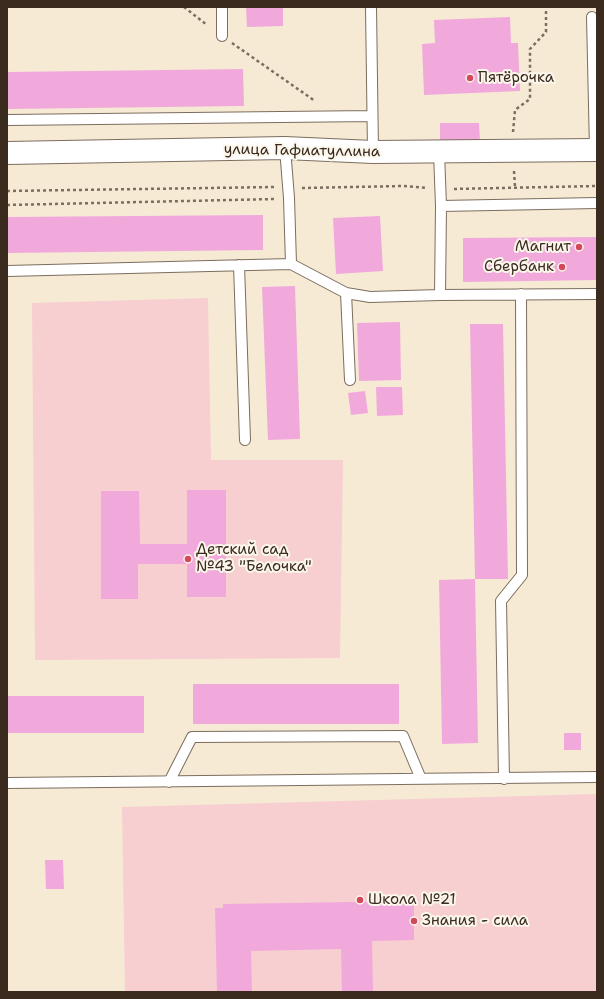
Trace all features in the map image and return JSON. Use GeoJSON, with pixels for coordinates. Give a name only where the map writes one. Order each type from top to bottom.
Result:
{"type":"FeatureCollection","features":[{"type":"Feature","properties":{"kind":"street","name":"улица Гафиатуллина"},"geometry":{"type":"LineString","coordinates":[[7,153],[285,148],[373,152],[596,150]]}},
{"type":"Feature","properties":{"kind":"lane"},"geometry":{"type":"LineString","coordinates":[[222,7],[222,36]]}},
{"type":"Feature","properties":{"kind":"lane"},"geometry":{"type":"LineString","coordinates":[[371,7],[373,152]]}},
{"type":"Feature","properties":{"kind":"lane"},"geometry":{"type":"LineString","coordinates":[[592,17],[596,150]]}},
{"type":"Feature","properties":{"kind":"lane"},"geometry":{"type":"LineString","coordinates":[[7,120],[372,116]]}},
{"type":"Feature","properties":{"kind":"lane"},"geometry":{"type":"LineString","coordinates":[[285,148],[289,198],[290,264]]}},
{"type":"Feature","properties":{"kind":"lane"},"geometry":{"type":"LineString","coordinates":[[439,152],[441,206],[440,295]]}},
{"type":"Feature","properties":{"kind":"lane"},"geometry":{"type":"LineString","coordinates":[[441,206],[597,203]]}},
{"type":"Feature","properties":{"kind":"lane"},"geometry":{"type":"LineString","coordinates":[[7,270],[290,264],[346,292],[370,297],[597,294]]}},
{"type":"Feature","properties":{"kind":"lane"},"geometry":{"type":"LineString","coordinates":[[239,265],[245,440]]}},
{"type":"Feature","properties":{"kind":"lane"},"geometry":{"type":"LineString","coordinates":[[346,292],[350,380]]}},
{"type":"Feature","properties":{"kind":"lane"},"geometry":{"type":"LineString","coordinates":[[504,779],[501,601],[522,575],[521,294]]}},
{"type":"Feature","properties":{"kind":"lane"},"geometry":{"type":"LineString","coordinates":[[169,782],[192,737],[403,736],[421,779]]}},
{"type":"Feature","properties":{"kind":"lane"},"geometry":{"type":"LineString","coordinates":[[7,783],[597,777]]}},
{"type":"Feature","properties":{"kind":"path"},"geometry":{"type":"LineString","coordinates":[[184,7],[334,116]]}},
{"type":"Feature","properties":{"kind":"path"},"geometry":{"type":"LineString","coordinates":[[511,151],[515,110],[530,99],[530,49],[546,32],[546,7]]}},
{"type":"Feature","properties":{"kind":"path"},"geometry":{"type":"LineString","coordinates":[[7,191],[288,187],[305,189],[289,198],[7,204]]}},
{"type":"Feature","properties":{"kind":"shaded area","name":"Детский сад №43 \"Белочка\""},"geometry":{"type":"Polygon","coordinates":[[[208,298],[211,460],[343,460],[340,658],[35,660],[32,303],[208,298]]]}},
{"type":"Feature","properties":{"kind":"shaded area","name":"Школа №21"},"geometry":{"type":"Polygon","coordinates":[[[597,794],[597,992],[125,992],[122,807],[597,794]]]}},
{"type":"Feature","properties":{"kind":"building"},"geometry":{"type":"Polygon","coordinates":[[[246,7],[283,7],[283,26],[247,27],[246,7]]]}},
{"type":"Feature","properties":{"kind":"building"},"geometry":{"type":"Polygon","coordinates":[[[510,17],[511,43],[518,43],[520,91],[424,95],[422,44],[435,43],[434,20],[510,17]]]}},
{"type":"Feature","properties":{"kind":"building"},"geometry":{"type":"Polygon","coordinates":[[[243,69],[244,106],[7,109],[7,72],[243,69]]]}},
{"type":"Feature","properties":{"kind":"building"},"geometry":{"type":"Polygon","coordinates":[[[440,123],[479,123],[480,141],[440,141],[440,123]]]}},
{"type":"Feature","properties":{"kind":"building"},"geometry":{"type":"Polygon","coordinates":[[[263,215],[263,250],[7,253],[7,217],[263,215]]]}},
{"type":"Feature","properties":{"kind":"building"},"geometry":{"type":"Polygon","coordinates":[[[380,216],[383,271],[336,274],[333,218],[380,216]]]}},
{"type":"Feature","properties":{"kind":"building"},"geometry":{"type":"Polygon","coordinates":[[[597,237],[597,280],[463,282],[463,238],[597,237]]]}},
{"type":"Feature","properties":{"kind":"building"},"geometry":{"type":"Polygon","coordinates":[[[295,286],[300,439],[268,440],[262,287],[295,286]]]}},
{"type":"Feature","properties":{"kind":"building"},"geometry":{"type":"Polygon","coordinates":[[[400,322],[401,380],[359,381],[357,323],[400,322]]]}},
{"type":"Feature","properties":{"kind":"building"},"geometry":{"type":"Polygon","coordinates":[[[470,324],[503,324],[508,579],[475,579],[470,324]]]}},
{"type":"Feature","properties":{"kind":"building"},"geometry":{"type":"Polygon","coordinates":[[[376,387],[402,387],[403,415],[377,416],[376,387]]]}},
{"type":"Feature","properties":{"kind":"building"},"geometry":{"type":"Polygon","coordinates":[[[365,391],[368,413],[351,415],[348,393],[365,391]]]}},
{"type":"Feature","properties":{"kind":"building"},"geometry":{"type":"Polygon","coordinates":[[[187,490],[226,490],[226,597],[187,597],[187,564],[138,564],[138,599],[101,599],[101,491],[139,491],[140,544],[187,544],[187,490]]]}},
{"type":"Feature","properties":{"kind":"building"},"geometry":{"type":"Polygon","coordinates":[[[475,579],[478,743],[442,744],[439,580],[475,579]]]}},
{"type":"Feature","properties":{"kind":"building"},"geometry":{"type":"Polygon","coordinates":[[[193,684],[399,684],[399,724],[193,724],[193,684]]]}},
{"type":"Feature","properties":{"kind":"building"},"geometry":{"type":"Polygon","coordinates":[[[7,696],[144,696],[144,733],[7,733],[7,696]]]}},
{"type":"Feature","properties":{"kind":"building"},"geometry":{"type":"Polygon","coordinates":[[[564,733],[581,733],[581,750],[564,750],[564,733]]]}},
{"type":"Feature","properties":{"kind":"building"},"geometry":{"type":"Polygon","coordinates":[[[45,860],[63,860],[64,889],[46,889],[45,860]]]}},
{"type":"Feature","properties":{"kind":"building"},"geometry":{"type":"Polygon","coordinates":[[[414,901],[414,940],[372,941],[373,992],[342,992],[341,949],[251,951],[252,992],[217,992],[215,908],[223,908],[223,904],[414,901]]]}},
{"type":"Feature","properties":{"kind":"place","name":"Пятёрочка"},"geometry":{"type":"Point","coordinates":[470,78]}},
{"type":"Feature","properties":{"kind":"place","name":"Магнит"},"geometry":{"type":"Point","coordinates":[579,247]}},
{"type":"Feature","properties":{"kind":"place","name":"Сбербанк"},"geometry":{"type":"Point","coordinates":[562,267]}},
{"type":"Feature","properties":{"kind":"place","name":"Детский сад №43 \"Белочка\""},"geometry":{"type":"Point","coordinates":[188,559]}},
{"type":"Feature","properties":{"kind":"place","name":"Школа №21"},"geometry":{"type":"Point","coordinates":[360,900]}},
{"type":"Feature","properties":{"kind":"place","name":"Знания - сила"},"geometry":{"type":"Point","coordinates":[414,921]}}]}
